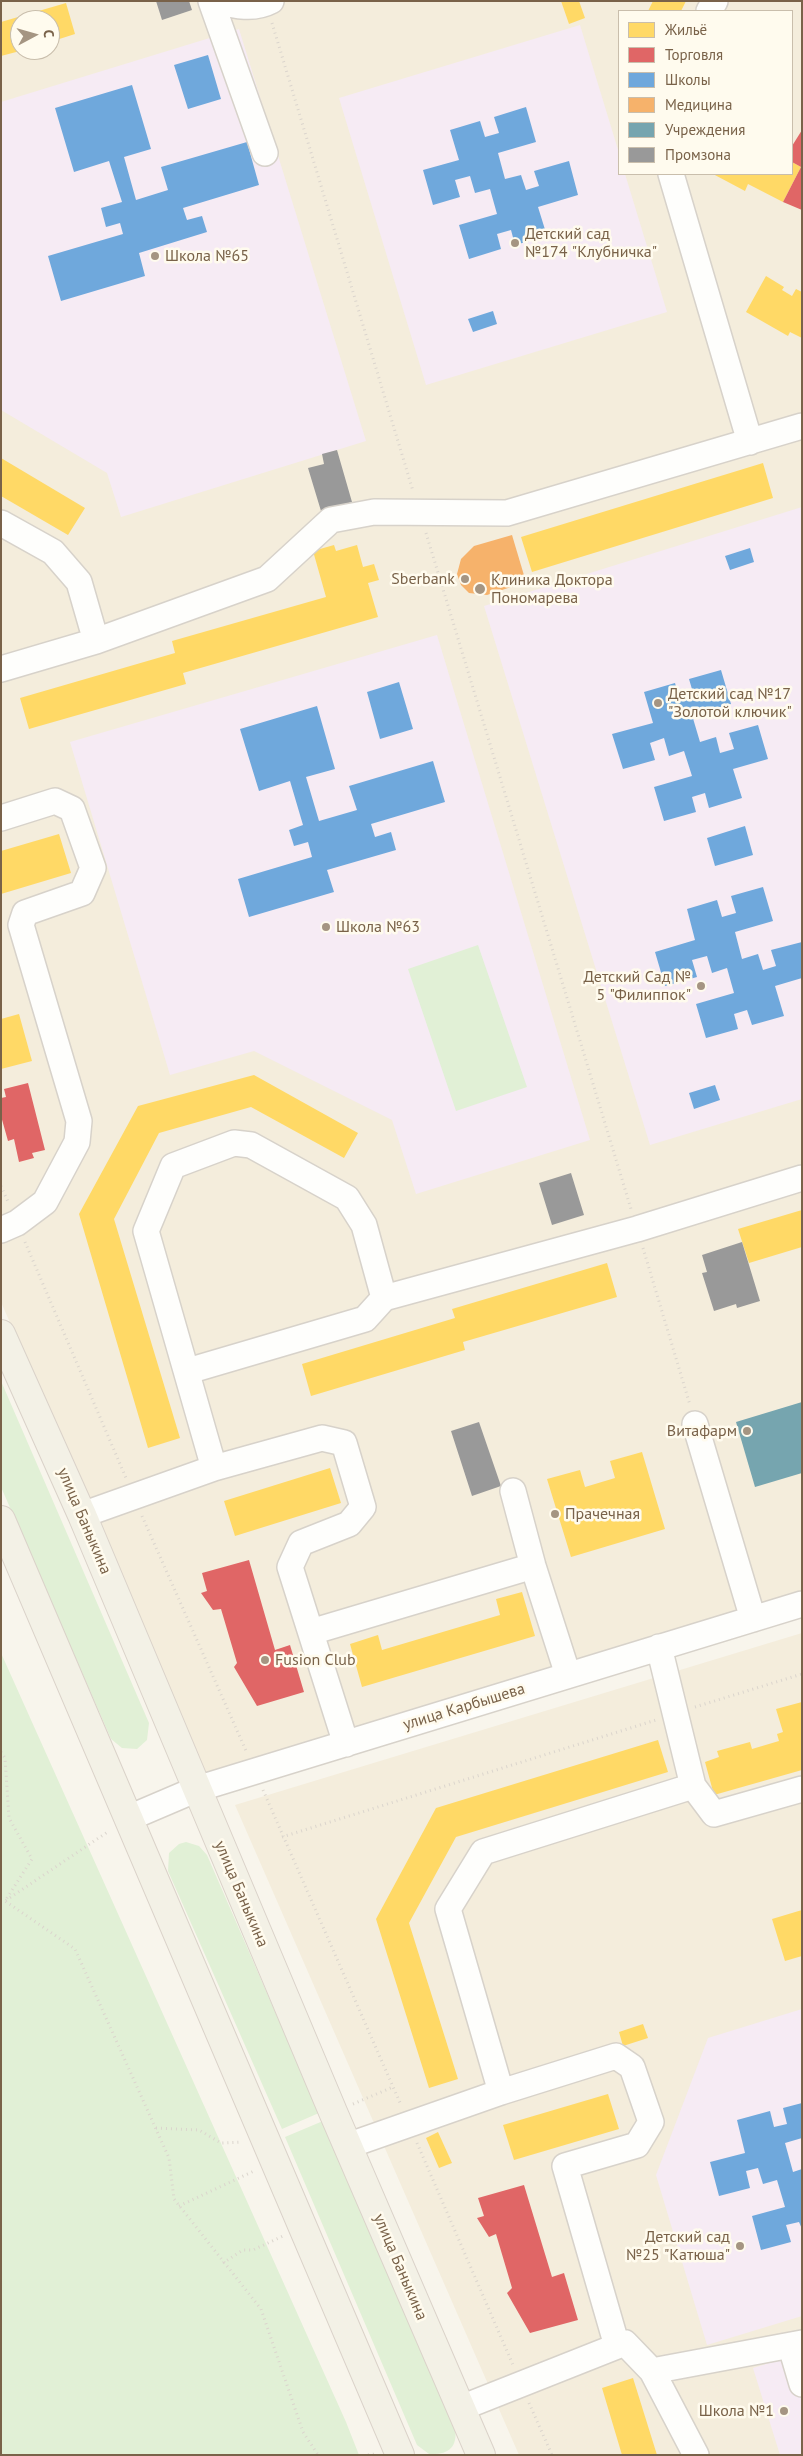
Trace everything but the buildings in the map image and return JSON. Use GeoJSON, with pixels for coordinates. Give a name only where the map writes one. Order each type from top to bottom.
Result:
{"type":"FeatureCollection","features":[{"type":"Feature","properties":{"kind":"main road","name":"улица Баныкина"},"geometry":{"type":"LineString","coordinates":[[1,1334],[82,1515],[348,2146],[481,2455]]}},
{"type":"Feature","properties":{"kind":"main road"},"geometry":{"type":"LineString","coordinates":[[1,1520],[400,2455]]}},
{"type":"Feature","properties":{"kind":"street"},"geometry":{"type":"LineString","coordinates":[[211,1],[265,153]]}},
{"type":"Feature","properties":{"kind":"street"},"geometry":{"type":"LineString","coordinates":[[218,1],[238,7],[268,3]]}},
{"type":"Feature","properties":{"kind":"street"},"geometry":{"type":"LineString","coordinates":[[671,175],[750,442]]}},
{"type":"Feature","properties":{"kind":"street"},"geometry":{"type":"LineString","coordinates":[[1,669],[96,641],[267,579],[331,520],[374,512],[507,513],[802,426]]}},
{"type":"Feature","properties":{"kind":"street"},"geometry":{"type":"LineString","coordinates":[[1,523],[53,552],[79,582],[96,641]]}},
{"type":"Feature","properties":{"kind":"street"},"geometry":{"type":"LineString","coordinates":[[1,818],[55,801],[72,808],[93,868],[82,893],[25,912],[21,925],[79,1122],[77,1142],[46,1202],[9,1226]]}},
{"type":"Feature","properties":{"kind":"street"},"geometry":{"type":"LineString","coordinates":[[214,1468],[188,1371],[146,1230],[173,1166],[234,1143],[251,1145],[347,1198],[364,1224],[384,1298]]}},
{"type":"Feature","properties":{"kind":"street"},"geometry":{"type":"LineString","coordinates":[[188,1371],[365,1319],[384,1298],[637,1228],[802,1178]]}},
{"type":"Feature","properties":{"kind":"street"},"geometry":{"type":"LineString","coordinates":[[695,1424],[753,1619]]}},
{"type":"Feature","properties":{"kind":"street"},"geometry":{"type":"LineString","coordinates":[[82,1515],[214,1468],[322,1438],[344,1444],[363,1506],[349,1524],[301,1543],[290,1567],[346,1744]]}},
{"type":"Feature","properties":{"kind":"street"},"geometry":{"type":"LineString","coordinates":[[513,1491],[533,1566],[568,1675]]}},
{"type":"Feature","properties":{"kind":"street"},"geometry":{"type":"LineString","coordinates":[[310,1632],[533,1566]]}},
{"type":"Feature","properties":{"kind":"street","name":"улица Карбышева"},"geometry":{"type":"LineString","coordinates":[[129,1818],[197,1789],[802,1604]]}},
{"type":"Feature","properties":{"kind":"street"},"geometry":{"type":"LineString","coordinates":[[659,1648],[693,1786],[714,1814],[802,1789]]}},
{"type":"Feature","properties":{"kind":"street"},"geometry":{"type":"LineString","coordinates":[[501,2092],[448,1909],[483,1852],[693,1786]]}},
{"type":"Feature","properties":{"kind":"street"},"geometry":{"type":"LineString","coordinates":[[348,2146],[501,2092],[616,2056],[632,2067],[651,2122],[636,2145],[565,2166],[617,2346]]}},
{"type":"Feature","properties":{"kind":"street"},"geometry":{"type":"LineString","coordinates":[[461,2408],[625,2343],[652,2371],[696,2455]]}},
{"type":"Feature","properties":{"kind":"street"},"geometry":{"type":"LineString","coordinates":[[652,2371],[796,2345],[802,2384]]}},
{"type":"Feature","properties":{"kind":"path"},"geometry":{"type":"LineString","coordinates":[[268,3],[695,1424]]}},
{"type":"Feature","properties":{"kind":"path"},"geometry":{"type":"LineString","coordinates":[[1,1186],[9,1226],[134,1497],[552,2455]]}},
{"type":"Feature","properties":{"kind":"path"},"geometry":{"type":"LineString","coordinates":[[282,1837],[802,1674]]}},
{"type":"Feature","properties":{"kind":"path"},"geometry":{"type":"LineString","coordinates":[[1,1752],[5,1758],[9,1818],[32,1859],[3,1901]]}},
{"type":"Feature","properties":{"kind":"path"},"geometry":{"type":"LineString","coordinates":[[3,1901],[129,1818]]}},
{"type":"Feature","properties":{"kind":"path"},"geometry":{"type":"LineString","coordinates":[[3,1901],[75,1949],[169,2158],[174,2199],[261,2309],[303,2432],[318,2455]]}},
{"type":"Feature","properties":{"kind":"path"},"geometry":{"type":"LineString","coordinates":[[352,2104],[393,2087]]}},
{"type":"Feature","properties":{"kind":"path"},"geometry":{"type":"LineString","coordinates":[[156,2128],[200,2130],[220,2143],[243,2142]]}},
{"type":"Feature","properties":{"kind":"path"},"geometry":{"type":"LineString","coordinates":[[179,2206],[254,2171]]}},
{"type":"Feature","properties":{"kind":"path"},"geometry":{"type":"LineString","coordinates":[[223,2263],[243,2250],[253,2250],[284,2235]]}},
{"type":"Feature","properties":{"kind":"shaded area"},"geometry":{"type":"Polygon","coordinates":[[[1,1],[802,1],[802,1593],[206,1773],[1,1302],[1,1]]]}},
{"type":"Feature","properties":{"kind":"shaded area","name":"Детский сад №174 \"Клубничка\""},"geometry":{"type":"Polygon","coordinates":[[[580,25],[618,150],[618,175],[625,175],[667,312],[426,385],[339,98],[580,25]]]}},
{"type":"Feature","properties":{"kind":"shaded area","name":"Школа №65"},"geometry":{"type":"Polygon","coordinates":[[[239,29],[366,441],[121,517],[107,473],[1,410],[1,102],[239,29]]]}},
{"type":"Feature","properties":{"kind":"shaded area"},"geometry":{"type":"Polygon","coordinates":[[[802,507],[802,1099],[650,1145],[484,606],[802,507]]]}},
{"type":"Feature","properties":{"kind":"shaded area","name":"Школа №63"},"geometry":{"type":"Polygon","coordinates":[[[437,635],[590,1140],[416,1194],[392,1120],[254,1051],[170,1075],[70,742],[437,635]]]}},
{"type":"Feature","properties":{"kind":"shaded area"},"geometry":{"type":"Polygon","coordinates":[[[802,1633],[802,2455],[519,2455],[235,1805],[802,1633]]]}},
{"type":"Feature","properties":{"kind":"shaded area","name":"Детский сад №25 \"Катюша\""},"geometry":{"type":"Polygon","coordinates":[[[802,2009],[802,2316],[707,2345],[656,2175],[708,2038],[802,2009]]]}},
{"type":"Feature","properties":{"kind":"shaded area","name":"Школа №1"},"geometry":{"type":"Polygon","coordinates":[[[802,2353],[802,2455],[780,2455],[753,2368],[802,2353]]]}},
{"type":"Feature","properties":{"kind":"green space"},"geometry":{"type":"Polygon","coordinates":[[[478,945],[527,1087],[456,1111],[408,969],[478,945]]]}},
{"type":"Feature","properties":{"kind":"green space"},"geometry":{"type":"Polygon","coordinates":[[[1,1381],[149,1723],[147,1740],[137,1749],[122,1748],[111,1739],[1,1487],[1,1381]]]}},
{"type":"Feature","properties":{"kind":"green space"},"geometry":{"type":"Polygon","coordinates":[[[1,1653],[346,2422],[359,2455],[1,2455],[1,1653]]]}},
{"type":"Feature","properties":{"kind":"green space"},"geometry":{"type":"Polygon","coordinates":[[[186,1842],[199,1846],[207,1855],[319,2113],[282,2129],[168,1871],[169,1853],[179,1844],[186,1842]]]}},
{"type":"Feature","properties":{"kind":"green space"},"geometry":{"type":"Polygon","coordinates":[[[323,2121],[455,2428],[456,2435],[453,2445],[442,2453],[429,2454],[417,2445],[285,2137],[323,2121]]]}},
{"type":"Feature","properties":{"kind":"place","name":"Детский сад №174 \"Клубничка\""},"geometry":{"type":"Point","coordinates":[515,243]}},
{"type":"Feature","properties":{"kind":"place","name":"Школа №65"},"geometry":{"type":"Point","coordinates":[155,256]}},
{"type":"Feature","properties":{"kind":"place","name":"Sberbank"},"geometry":{"type":"Point","coordinates":[465,579]}},
{"type":"Feature","properties":{"kind":"place","name":"Клиника Доктора Пономарева"},"geometry":{"type":"Point","coordinates":[480,589]}},
{"type":"Feature","properties":{"kind":"place","name":"Детский сад №17 \"Золотой ключик\""},"geometry":{"type":"Point","coordinates":[658,703]}},
{"type":"Feature","properties":{"kind":"place","name":"Школа №63"},"geometry":{"type":"Point","coordinates":[326,927]}},
{"type":"Feature","properties":{"kind":"place","name":"Детский Сад № 5 \"Филиппок\""},"geometry":{"type":"Point","coordinates":[701,986]}},
{"type":"Feature","properties":{"kind":"place","name":"Витафарм"},"geometry":{"type":"Point","coordinates":[747,1431]}},
{"type":"Feature","properties":{"kind":"place","name":"Прачечная"},"geometry":{"type":"Point","coordinates":[555,1514]}},
{"type":"Feature","properties":{"kind":"place","name":"Fusion Club"},"geometry":{"type":"Point","coordinates":[265,1660]}},
{"type":"Feature","properties":{"kind":"place","name":"Детский сад №25 \"Катюша\""},"geometry":{"type":"Point","coordinates":[740,2246]}},
{"type":"Feature","properties":{"kind":"place","name":"Школа №1"},"geometry":{"type":"Point","coordinates":[784,2411]}}]}
